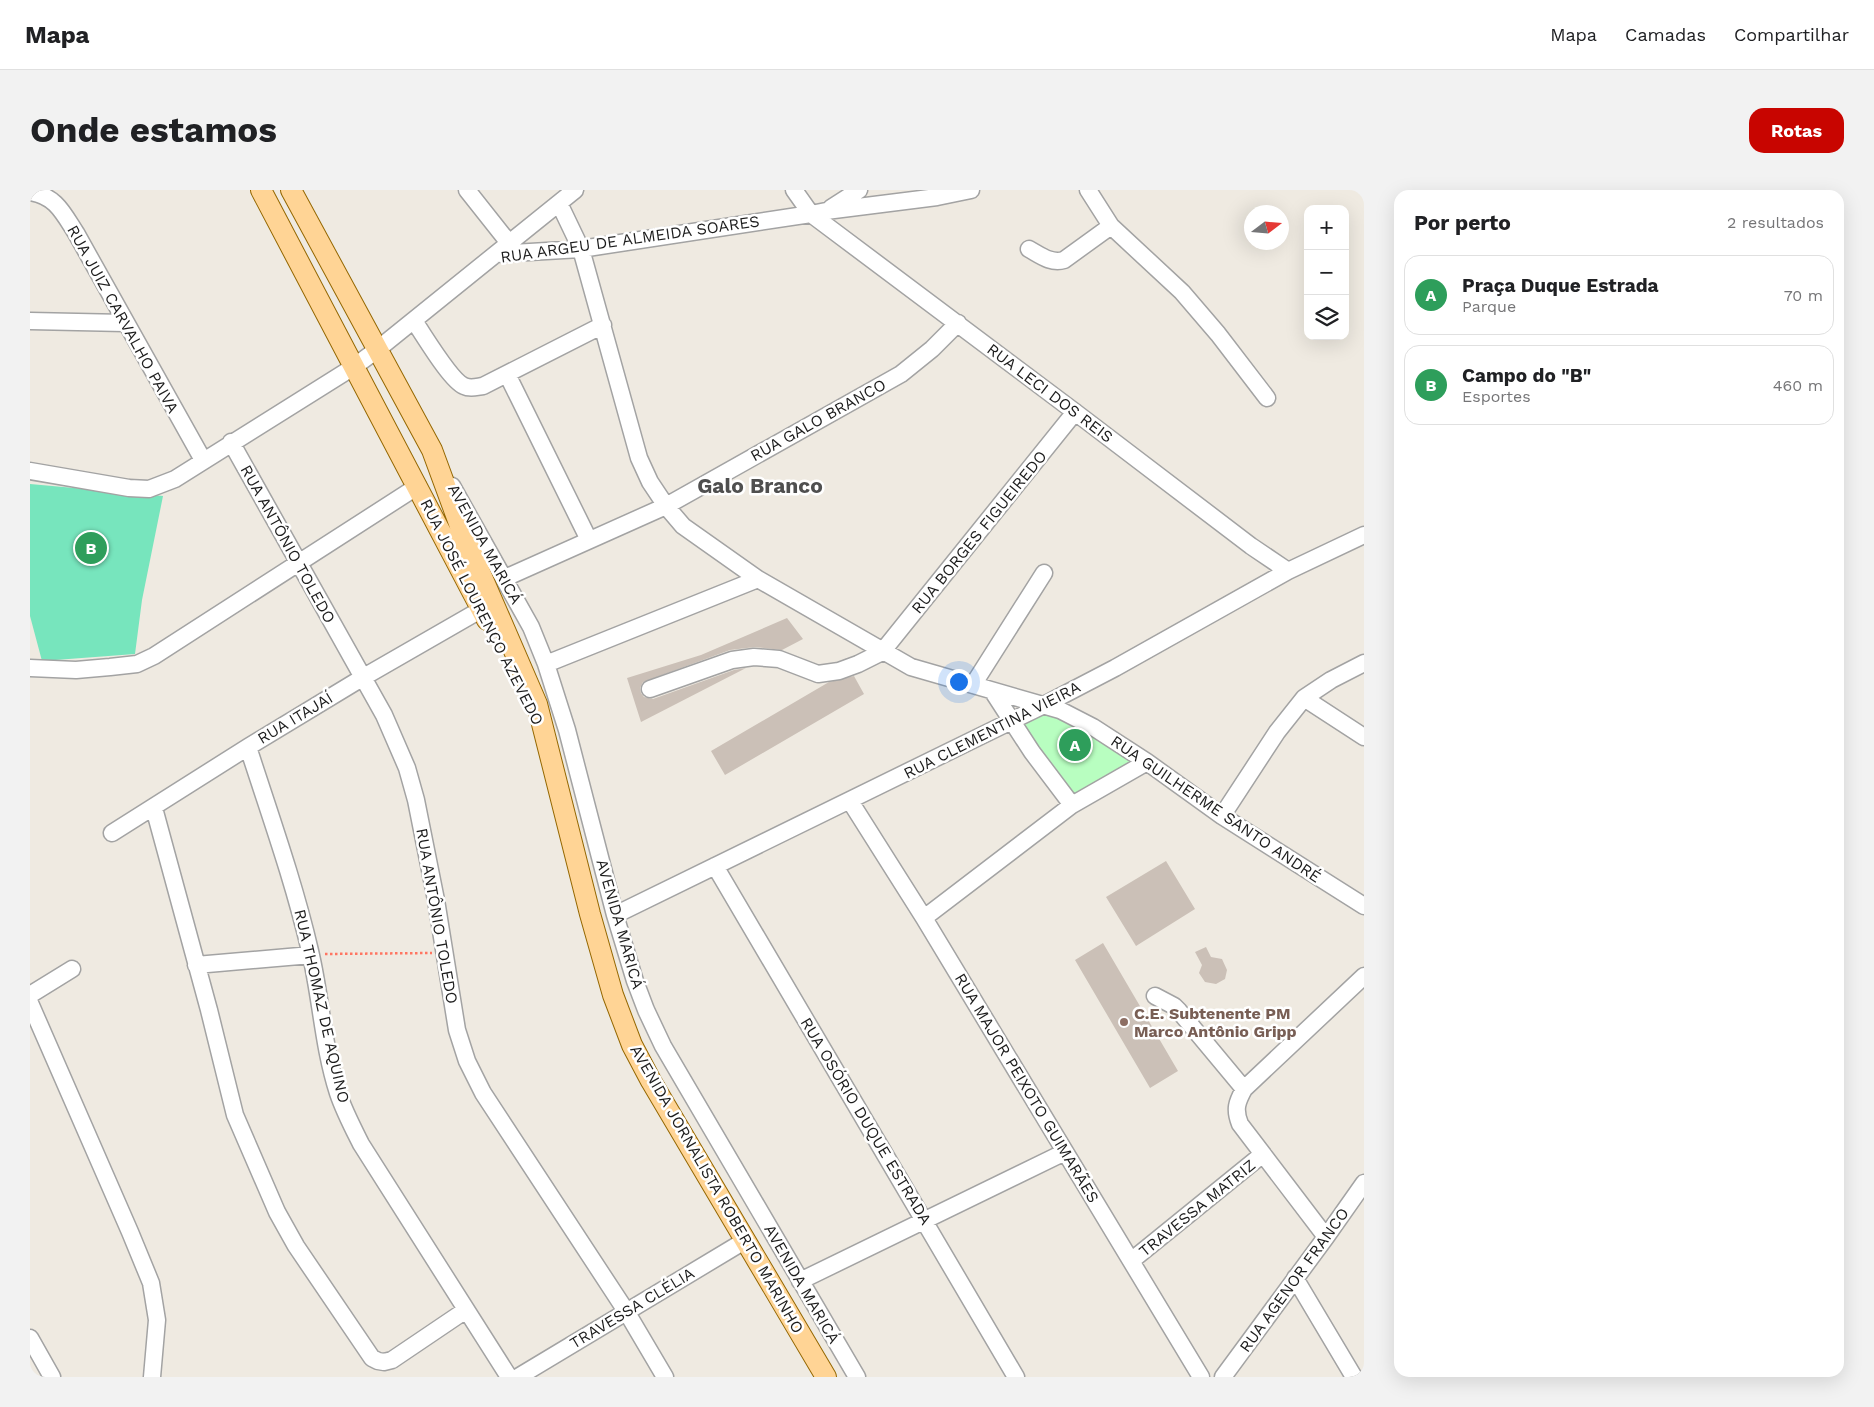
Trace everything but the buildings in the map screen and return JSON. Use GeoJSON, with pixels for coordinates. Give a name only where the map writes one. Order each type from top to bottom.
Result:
{"type":"FeatureCollection","features":[{"type":"Feature","properties":{"kind":"main road","name":"RUA JOSÉ LOURENÇO AZEVEDO"},"geometry":{"type":"LineString","coordinates":[[261,190],[418,486],[546,737]]}},
{"type":"Feature","properties":{"kind":"main road","name":"RUA JOSÉ LOURENÇO AZEVEDO"},"geometry":{"type":"LineString","coordinates":[[291,190],[432,450],[460,526],[537,704],[546,737]]}},
{"type":"Feature","properties":{"kind":"main road","name":"AVENIDA JORNALISTA ROBERTO MARINHO"},"geometry":{"type":"LineString","coordinates":[[546,737],[600,950],[613,995],[632,1045],[651,1081],[826,1377]]}},
{"type":"Feature","properties":{"kind":"street"},"geometry":{"type":"LineString","coordinates":[[467,190],[503,249],[575,190]]}},
{"type":"Feature","properties":{"kind":"street","name":"RUA LECI DOS REIS"},"geometry":{"type":"LineString","coordinates":[[794,190],[819,213],[958,324],[1251,546],[1288,571]]}},
{"type":"Feature","properties":{"kind":"street"},"geometry":{"type":"LineString","coordinates":[[819,213],[859,190]]}},
{"type":"Feature","properties":{"kind":"street","name":"RUA ARGEU DE ALMEIDA SOARES"},"geometry":{"type":"LineString","coordinates":[[30,471],[111,486],[149,489],[175,479],[354,366],[414,321],[503,249],[581,249],[819,213],[932,193],[971,190]]}},
{"type":"Feature","properties":{"kind":"street"},"geometry":{"type":"LineString","coordinates":[[1088,190],[1111,226],[1182,292],[1218,334],[1267,398]]}},
{"type":"Feature","properties":{"kind":"street","name":"RUA JUIZ CARVALHO PAIVA"},"geometry":{"type":"LineString","coordinates":[[30,192],[39,194],[57,204],[76,233],[203,460]]}},
{"type":"Feature","properties":{"kind":"street","name":"RUA GUILHERME SANTO ANDRÉ"},"geometry":{"type":"LineString","coordinates":[[559,203],[581,249],[639,458],[650,482],[666,506],[683,526],[758,580],[911,667],[1060,710],[1093,727],[1222,816],[1364,906]]}},
{"type":"Feature","properties":{"kind":"street"},"geometry":{"type":"LineString","coordinates":[[1028,249],[1051,261],[1058,262],[1064,260],[1111,226]]}},
{"type":"Feature","properties":{"kind":"street"},"geometry":{"type":"LineString","coordinates":[[30,321],[125,323]]}},
{"type":"Feature","properties":{"kind":"street"},"geometry":{"type":"LineString","coordinates":[[414,321],[451,375],[461,385],[470,388],[483,386],[603,325]]}},
{"type":"Feature","properties":{"kind":"street","name":"RUA GALO BRANCO"},"geometry":{"type":"LineString","coordinates":[[505,578],[666,506],[901,374],[932,349],[958,324]]}},
{"type":"Feature","properties":{"kind":"street"},"geometry":{"type":"LineString","coordinates":[[507,374],[589,540]]}},
{"type":"Feature","properties":{"kind":"street","name":"RUA BORGES FIGUEIREDO"},"geometry":{"type":"LineString","coordinates":[[882,652],[1076,412]]}},
{"type":"Feature","properties":{"kind":"street","name":"RUA ANTÔNIO TOLEDO"},"geometry":{"type":"LineString","coordinates":[[231,442],[384,715],[408,768],[436,900],[457,1030],[467,1061],[483,1093],[626,1311],[665,1377]]}},
{"type":"Feature","properties":{"kind":"street","name":"AVENIDA MARICÁ"},"geometry":{"type":"LineString","coordinates":[[432,450],[505,578],[531,627],[546,664],[567,730],[615,915],[646,1010],[663,1046],[857,1377]]}},
{"type":"Feature","properties":{"kind":"street"},"geometry":{"type":"LineString","coordinates":[[30,668],[76,670],[137,664],[154,656],[418,486]]}},
{"type":"Feature","properties":{"kind":"street","name":"RUA CLEMENTINA VIEIRA"},"geometry":{"type":"LineString","coordinates":[[615,915],[1044,705],[1115,668],[1288,571],[1364,535]]}},
{"type":"Feature","properties":{"kind":"street"},"geometry":{"type":"LineString","coordinates":[[973,685],[1044,573]]}},
{"type":"Feature","properties":{"kind":"street"},"geometry":{"type":"LineString","coordinates":[[546,664],[758,580]]}},
{"type":"Feature","properties":{"kind":"street","name":"RUA ITAJAÍ"},"geometry":{"type":"LineString","coordinates":[[112,833],[248,747],[362,678],[482,609]]}},
{"type":"Feature","properties":{"kind":"street"},"geometry":{"type":"LineString","coordinates":[[650,689],[732,660],[754,657],[779,659],[818,674],[839,671],[882,652]]}},
{"type":"Feature","properties":{"kind":"street"},"geometry":{"type":"LineString","coordinates":[[1222,816],[1277,732],[1304,698],[1330,680],[1364,664]]}},
{"type":"Feature","properties":{"kind":"street"},"geometry":{"type":"LineString","coordinates":[[993,692],[1011,721],[1072,804]]}},
{"type":"Feature","properties":{"kind":"street"},"geometry":{"type":"LineString","coordinates":[[1304,698],[1364,737]]}},
{"type":"Feature","properties":{"kind":"street","name":"RUA THOMAZ DE AQUINO"},"geometry":{"type":"LineString","coordinates":[[248,747],[300,910],[311,955],[333,1073],[349,1120],[361,1144],[509,1377]]}},
{"type":"Feature","properties":{"kind":"street"},"geometry":{"type":"LineString","coordinates":[[924,918],[1072,804],[1146,762]]}},
{"type":"Feature","properties":{"kind":"street","name":"RUA MAJOR PEIXOTO GUIMARÃES"},"geometry":{"type":"LineString","coordinates":[[850,801],[924,918],[1201,1377]]}},
{"type":"Feature","properties":{"kind":"street"},"geometry":{"type":"LineString","coordinates":[[154,808],[235,1115],[277,1212],[296,1246],[372,1358],[378,1362],[392,1360],[466,1310]]}},
{"type":"Feature","properties":{"kind":"street","name":"RUA OSÓRIO DUQUE ESTRADA"},"geometry":{"type":"LineString","coordinates":[[715,866],[1016,1377]]}},
{"type":"Feature","properties":{"kind":"street"},"geometry":{"type":"LineString","coordinates":[[196,965],[311,955]]}},
{"type":"Feature","properties":{"kind":"street"},"geometry":{"type":"LineString","coordinates":[[30,995],[72,969]]}},
{"type":"Feature","properties":{"kind":"street"},"geometry":{"type":"LineString","coordinates":[[1326,1237],[1240,1124],[1236,1114],[1236,1106],[1244,1089],[1364,976]]}},
{"type":"Feature","properties":{"kind":"street"},"geometry":{"type":"LineString","coordinates":[[1155,996],[1174,1006],[1179,1011],[1244,1089]]}},
{"type":"Feature","properties":{"kind":"street"},"geometry":{"type":"LineString","coordinates":[[30,1003],[130,1232],[150,1283],[157,1320],[152,1377]]}},
{"type":"Feature","properties":{"kind":"street"},"geometry":{"type":"LineString","coordinates":[[800,1281],[1065,1152]]}},
{"type":"Feature","properties":{"kind":"street","name":"TRAVESSA MATRIZ"},"geometry":{"type":"LineString","coordinates":[[1131,1261],[1262,1154]]}},
{"type":"Feature","properties":{"kind":"street","name":"RUA AGENOR FRANCO"},"geometry":{"type":"LineString","coordinates":[[1223,1377],[1364,1183]]}},
{"type":"Feature","properties":{"kind":"street","name":"TRAVESSA CLÉLIA"},"geometry":{"type":"LineString","coordinates":[[518,1377],[746,1240]]}},
{"type":"Feature","properties":{"kind":"street"},"geometry":{"type":"LineString","coordinates":[[1295,1278],[1354,1377]]}},
{"type":"Feature","properties":{"kind":"street"},"geometry":{"type":"LineString","coordinates":[[30,1338],[52,1377]]}},
{"type":"Feature","properties":{"kind":"path"},"geometry":{"type":"LineString","coordinates":[[311,955],[443,952]]}},
{"type":"Feature","properties":{"kind":"green space"},"geometry":{"type":"Polygon","coordinates":[[[30,484],[163,496],[142,600],[135,654],[42,661],[30,616],[30,484]]]}},
{"type":"Feature","properties":{"kind":"green space"},"geometry":{"type":"Polygon","coordinates":[[[1044,705],[1147,762],[1075,803],[1011,721],[1044,705]]]}},
{"type":"Feature","properties":{"kind":"place","name":"Campo do \"B\""},"geometry":{"type":"Point","coordinates":[91,548]}},
{"type":"Feature","properties":{"kind":"place","name":"Praça Duque Estrada"},"geometry":{"type":"Point","coordinates":[1075,745]}},
{"type":"Feature","properties":{"kind":"place","name":"C.E. Subtenente PM Marco Antônio Gripp"},"geometry":{"type":"Point","coordinates":[1124,1022]}},
{"type":"Feature","properties":{"kind":"district","name":"Galo Branco"},"geometry":{"type":"Point","coordinates":[760,485]}}]}
